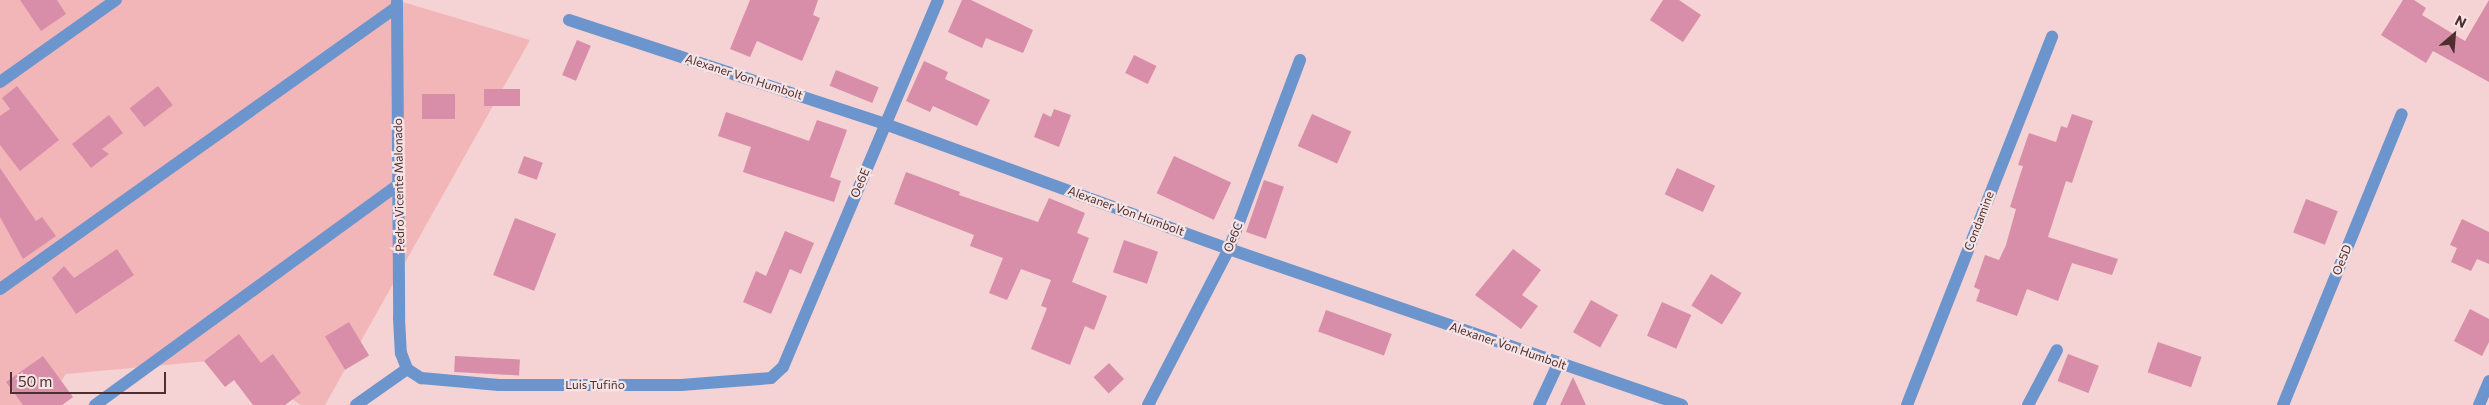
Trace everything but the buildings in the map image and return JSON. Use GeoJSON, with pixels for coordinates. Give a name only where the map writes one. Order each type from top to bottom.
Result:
{"type":"FeatureCollection","features":[{"type":"Feature","properties":{"kind":"street"},"geometry":{"type":"LineString","coordinates":[[0,82],[116,0]]}},
{"type":"Feature","properties":{"kind":"street","name":"Oe6E"},"geometry":{"type":"LineString","coordinates":[[783,368],[938,0]]}},
{"type":"Feature","properties":{"kind":"street"},"geometry":{"type":"LineString","coordinates":[[0,289],[397,4]]}},
{"type":"Feature","properties":{"kind":"street","name":"Pedro Vicente Malonado"},"geometry":{"type":"LineString","coordinates":[[397,4],[399,318],[401,353],[407,368]]}},
{"type":"Feature","properties":{"kind":"street","name":"Alexaner Von Humbolt"},"geometry":{"type":"LineString","coordinates":[[569,20],[885,124],[1229,249],[1558,364],[1682,405]]}},
{"type":"Feature","properties":{"kind":"street","name":"Condamine"},"geometry":{"type":"LineString","coordinates":[[1907,405],[2052,37]]}},
{"type":"Feature","properties":{"kind":"street","name":"Oe6C"},"geometry":{"type":"LineString","coordinates":[[1148,405],[1229,249],[1300,60]]}},
{"type":"Feature","properties":{"kind":"street","name":"Oe5D"},"geometry":{"type":"LineString","coordinates":[[2283,405],[2402,114]]}},
{"type":"Feature","properties":{"kind":"street"},"geometry":{"type":"LineString","coordinates":[[95,405],[399,184]]}},
{"type":"Feature","properties":{"kind":"street"},"geometry":{"type":"LineString","coordinates":[[2028,405],[2057,350]]}},
{"type":"Feature","properties":{"kind":"street"},"geometry":{"type":"LineString","coordinates":[[1539,405],[1558,364]]}},
{"type":"Feature","properties":{"kind":"street"},"geometry":{"type":"LineString","coordinates":[[356,405],[407,368]]}},
{"type":"Feature","properties":{"kind":"street","name":"Luis Tufiño"},"geometry":{"type":"LineString","coordinates":[[407,368],[421,378],[499,385],[681,385],[771,378],[783,368]]}},
{"type":"Feature","properties":{"kind":"street"},"geometry":{"type":"LineString","coordinates":[[2479,405],[2489,381]]}},
{"type":"Feature","properties":{"kind":"shaded area"},"geometry":{"type":"Polygon","coordinates":[[[0,0],[396,0],[530,40],[325,405],[301,405],[231,359],[66,374],[45,405],[0,405],[0,0]]]}}]}
